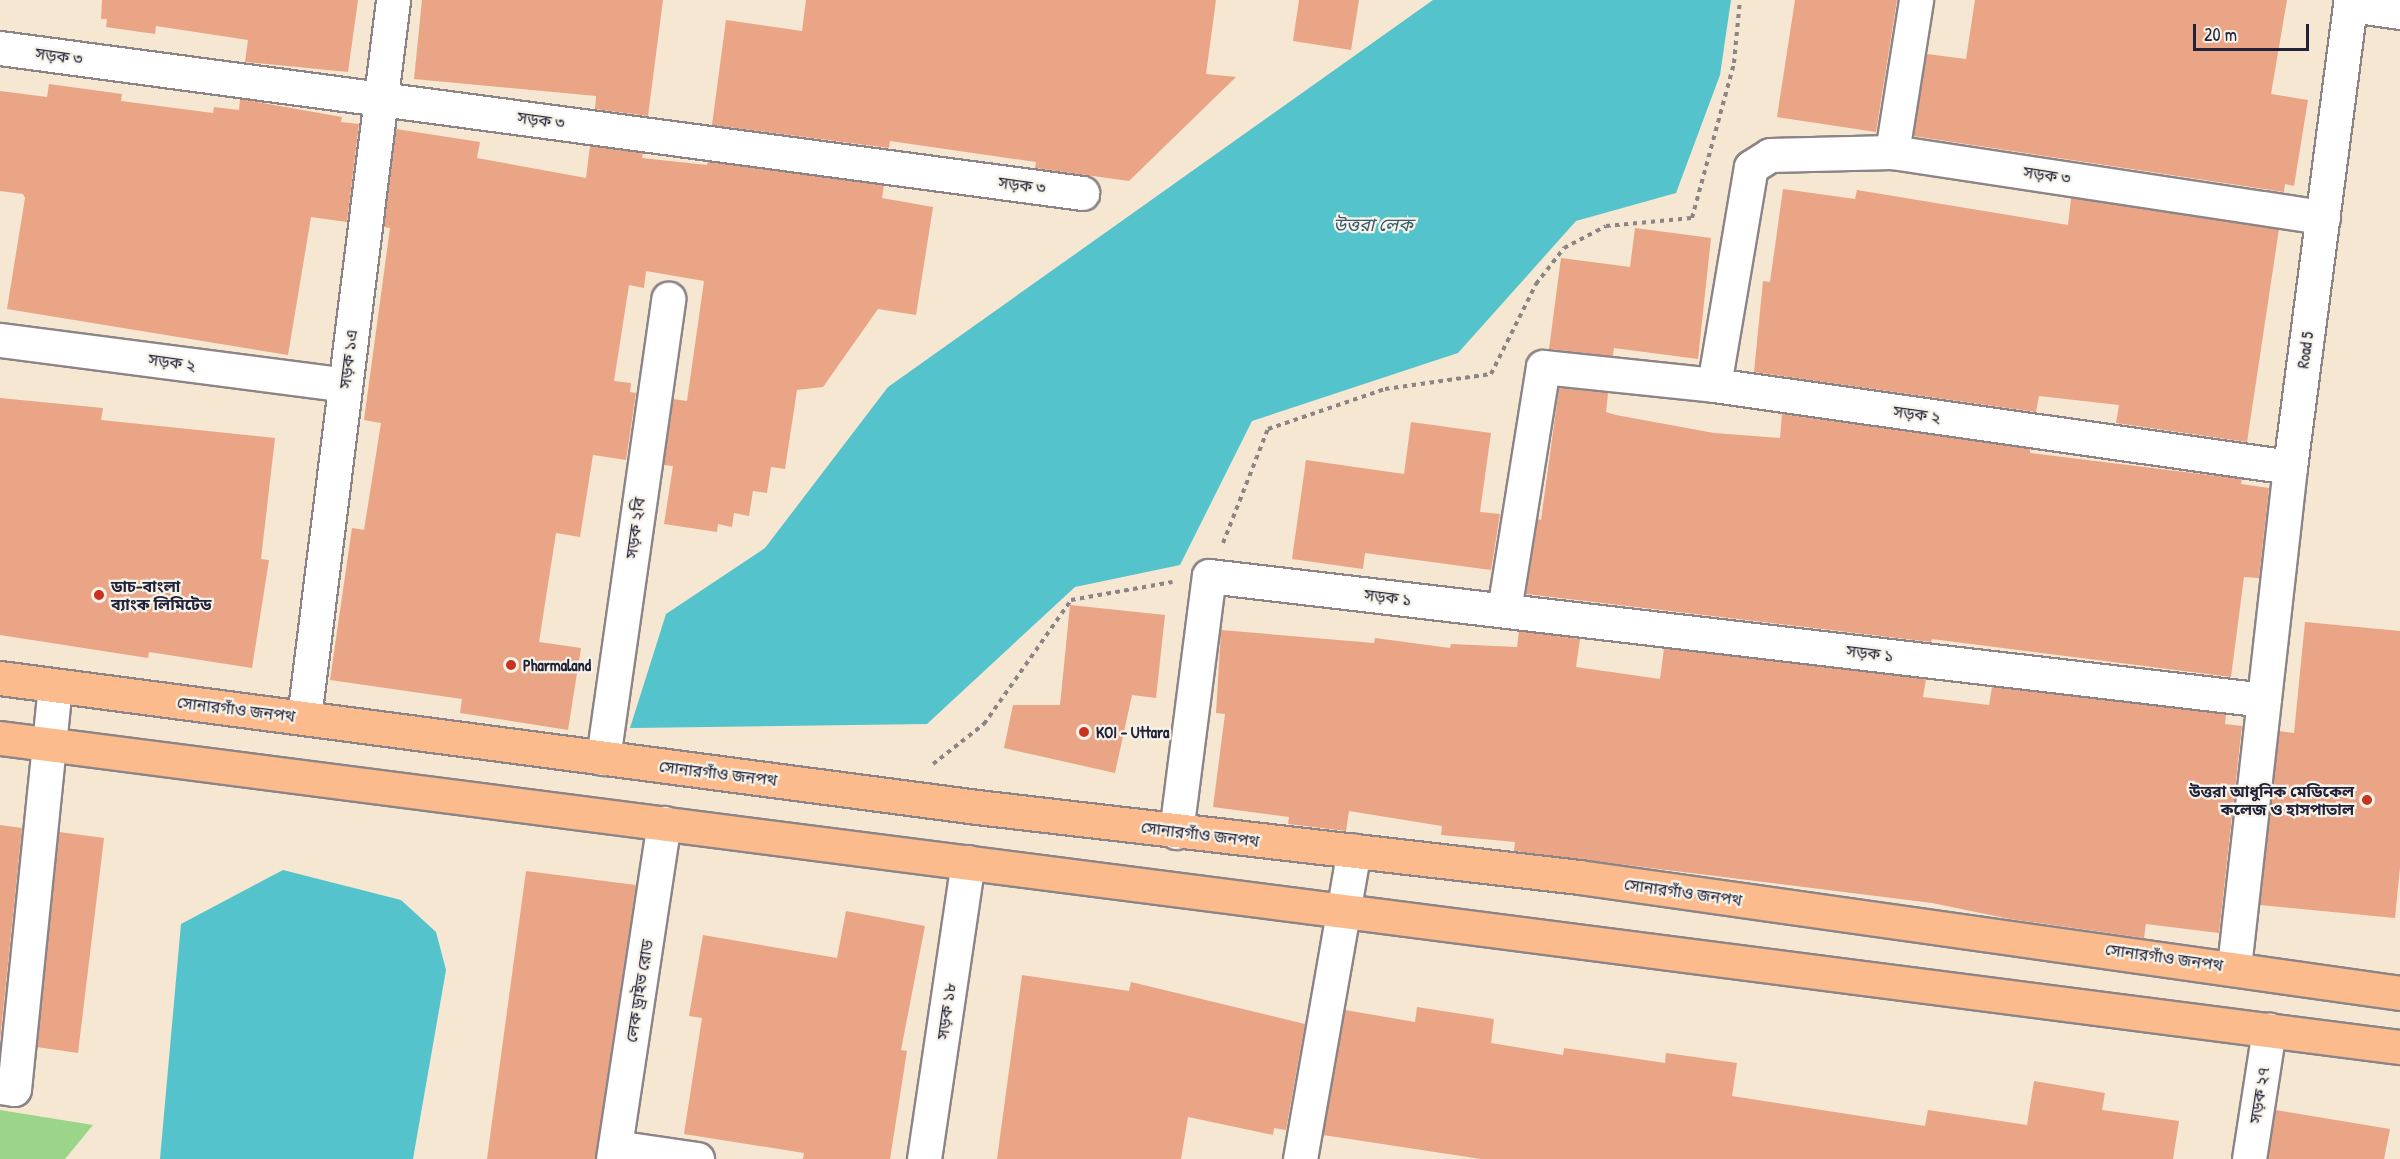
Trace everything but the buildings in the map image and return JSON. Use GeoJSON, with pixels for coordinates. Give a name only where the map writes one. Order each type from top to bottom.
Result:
{"type":"FeatureCollection","features":[{"type":"Feature","properties":{"kind":"main road","name":"সোনারগাঁও জনপথ"},"geometry":{"type":"LineString","coordinates":[[0,678],[1176,832],[1591,879],[2400,992]]}},
{"type":"Feature","properties":{"kind":"main road"},"geometry":{"type":"LineString","coordinates":[[0,738],[2400,1047]]}},
{"type":"Feature","properties":{"kind":"street","name":"সড়ক ১এ"},"geometry":{"type":"LineString","coordinates":[[304,718],[393,0]]}},
{"type":"Feature","properties":{"kind":"street"},"geometry":{"type":"LineString","coordinates":[[1892,152],[1916,0]]}},
{"type":"Feature","properties":{"kind":"street"},"geometry":{"type":"LineString","coordinates":[[2351,3],[2400,12]]}},
{"type":"Feature","properties":{"kind":"street","name":"Road 5"},"geometry":{"type":"LineString","coordinates":[[2264,700],[2290,467],[2351,3]]}},
{"type":"Feature","properties":{"kind":"street","name":"সড়ক ৩"},"geometry":{"type":"LineString","coordinates":[[0,48],[1082,193]]}},
{"type":"Feature","properties":{"kind":"street","name":"সড়ক ৩"},"geometry":{"type":"LineString","coordinates":[[1714,385],[1751,167],[1770,155],[1892,152],[2323,217]]}},
{"type":"Feature","properties":{"kind":"street","name":"সড়ক ২বি"},"geometry":{"type":"LineString","coordinates":[[603,758],[668,299]]}},
{"type":"Feature","properties":{"kind":"street","name":"সড়ক ২"},"geometry":{"type":"LineString","coordinates":[[0,340],[345,385]]}},
{"type":"Feature","properties":{"kind":"street","name":"সড়ক ২"},"geometry":{"type":"LineString","coordinates":[[1504,610],[1543,367],[1714,385],[2290,467]]}},
{"type":"Feature","properties":{"kind":"street","name":"সড়ক ১"},"geometry":{"type":"LineString","coordinates":[[1209,576],[2264,700]]}},
{"type":"Feature","properties":{"kind":"street"},"geometry":{"type":"LineString","coordinates":[[1176,832],[1209,576]]}},
{"type":"Feature","properties":{"kind":"street"},"geometry":{"type":"LineString","coordinates":[[0,1087],[14,1089],[55,686]]}},
{"type":"Feature","properties":{"kind":"street"},"geometry":{"type":"LineString","coordinates":[[2234,967],[2264,700]]}},
{"type":"Feature","properties":{"kind":"street","name":"লেক ড্রাইভ রোড"},"geometry":{"type":"LineString","coordinates":[[614,1153],[664,823]]}},
{"type":"Feature","properties":{"kind":"street"},"geometry":{"type":"LineString","coordinates":[[1300,1159],[1354,851]]}},
{"type":"Feature","properties":{"kind":"street","name":"সড়ক ১৮"},"geometry":{"type":"LineString","coordinates":[[924,1159],[968,862]]}},
{"type":"Feature","properties":{"kind":"street"},"geometry":{"type":"LineString","coordinates":[[2400,986],[2400,992]]}},
{"type":"Feature","properties":{"kind":"street","name":"সড়ক ২৭"},"geometry":{"type":"LineString","coordinates":[[2249,1159],[2269,1030]]}},
{"type":"Feature","properties":{"kind":"street"},"geometry":{"type":"LineString","coordinates":[[614,1153],[698,1159]]}},
{"type":"Feature","properties":{"kind":"path"},"geometry":{"type":"LineString","coordinates":[[930,766],[984,724],[1071,600],[1209,576],[1268,429],[1385,389],[1491,374],[1536,284],[1564,248],[1605,226],[1692,218],[1734,63],[1740,0]]}},
{"type":"Feature","properties":{"kind":"green space"},"geometry":{"type":"Polygon","coordinates":[[[0,1110],[93,1125],[65,1159],[0,1159],[0,1110]]]}},
{"type":"Feature","properties":{"kind":"water","name":"উত্তরা লেক"},"geometry":{"type":"Polygon","coordinates":[[[1433,0],[1731,0],[1720,75],[1676,193],[1576,221],[1458,353],[1252,421],[1180,565],[1075,587],[927,724],[630,728],[666,614],[765,548],[888,387],[1433,0]]]}},
{"type":"Feature","properties":{"kind":"water"},"geometry":{"type":"Polygon","coordinates":[[[283,870],[401,900],[436,932],[446,970],[413,1159],[160,1159],[181,924],[283,870]]]}},
{"type":"Feature","properties":{"kind":"place","name":"ডাচ-বাংলা ব্যাংক লিমিটেড"},"geometry":{"type":"Point","coordinates":[99,595]}},
{"type":"Feature","properties":{"kind":"place","name":"Pharmaland"},"geometry":{"type":"Point","coordinates":[511,665]}},
{"type":"Feature","properties":{"kind":"place","name":"KOI - Uttara"},"geometry":{"type":"Point","coordinates":[1084,732]}},
{"type":"Feature","properties":{"kind":"place","name":"উত্তরা আধুনিক মেডিকেল কলেজ ও হাসপাতাল"},"geometry":{"type":"Point","coordinates":[2367,800]}}]}
